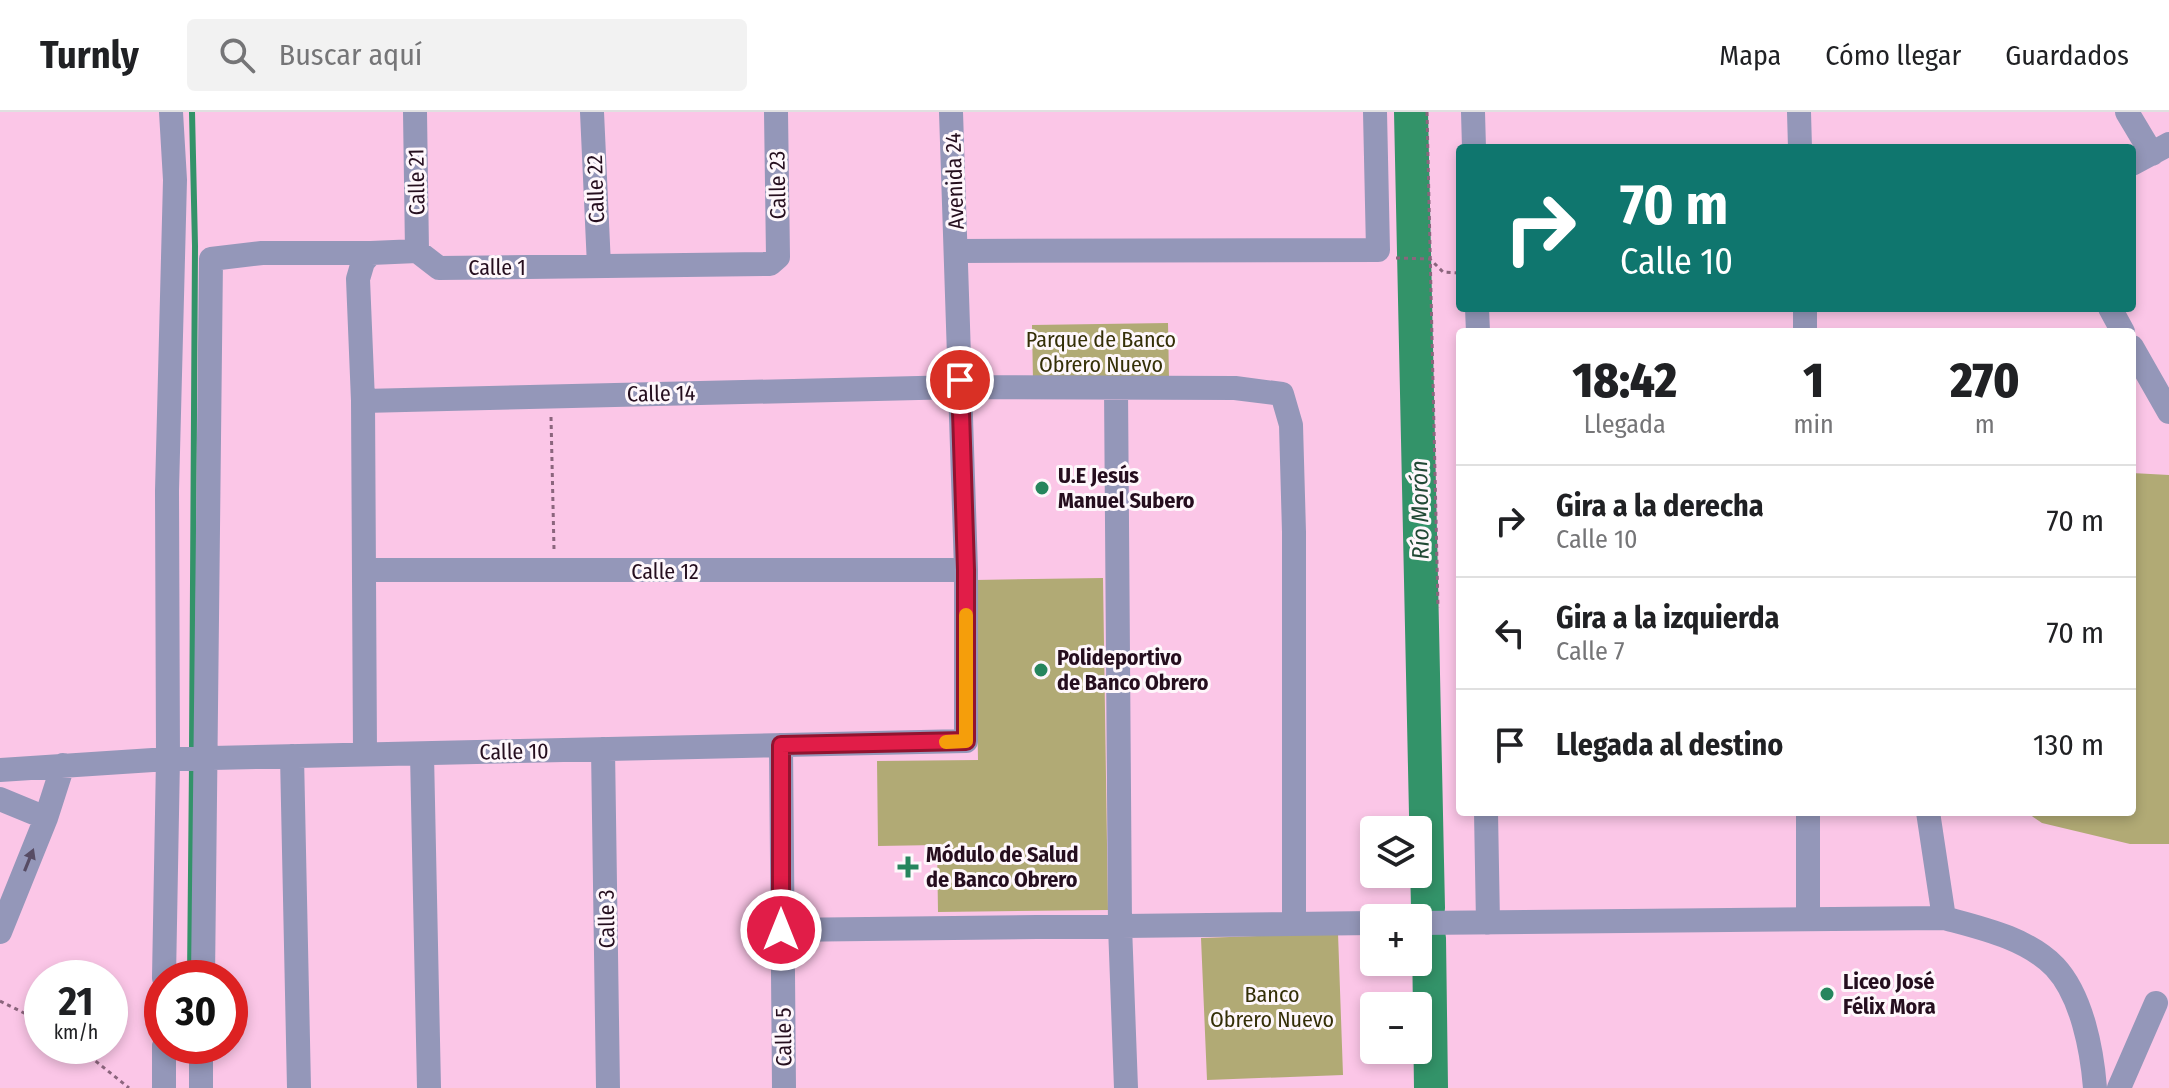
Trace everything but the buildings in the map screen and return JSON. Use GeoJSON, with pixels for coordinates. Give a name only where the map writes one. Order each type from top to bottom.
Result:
{"type":"FeatureCollection","features":[{"type":"Feature","properties":{"kind":"street"},"geometry":{"type":"LineString","coordinates":[[171,112],[175,180],[167,491],[202,960]]}},
{"type":"Feature","properties":{"kind":"street","name":"Calle 21"},"geometry":{"type":"LineString","coordinates":[[415,112],[417,251]]}},
{"type":"Feature","properties":{"kind":"street","name":"Calle 22"},"geometry":{"type":"LineString","coordinates":[[592,112],[599,266]]}},
{"type":"Feature","properties":{"kind":"street","name":"Calle 23"},"geometry":{"type":"LineString","coordinates":[[776,112],[778,257]]}},
{"type":"Feature","properties":{"kind":"street","name":"Avenida 24"},"geometry":{"type":"LineString","coordinates":[[951,112],[966,570],[966,741]]}},
{"type":"Feature","properties":{"kind":"street"},"geometry":{"type":"LineString","coordinates":[[957,251],[1378,250],[1375,112]]}},
{"type":"Feature","properties":{"kind":"street"},"geometry":{"type":"LineString","coordinates":[[1473,112],[1474,144]]}},
{"type":"Feature","properties":{"kind":"street"},"geometry":{"type":"LineString","coordinates":[[1799,112],[1800,144]]}},
{"type":"Feature","properties":{"kind":"street"},"geometry":{"type":"LineString","coordinates":[[2127,112],[2151,154]]}},
{"type":"Feature","properties":{"kind":"street","name":"Calle 1"},"geometry":{"type":"LineString","coordinates":[[188,758],[211,259],[262,253],[417,251],[439,268],[770,264],[778,257]]}},
{"type":"Feature","properties":{"kind":"street"},"geometry":{"type":"LineString","coordinates":[[365,754],[363,401],[358,279],[363,262],[371,253]]}},
{"type":"Feature","properties":{"kind":"street"},"geometry":{"type":"LineString","coordinates":[[2136,354],[2169,412]]}},
{"type":"Feature","properties":{"kind":"street","name":"Calle 14"},"geometry":{"type":"LineString","coordinates":[[363,401],[960,387],[1235,388],[1282,394],[1291,425],[1294,532],[1294,922]]}},
{"type":"Feature","properties":{"kind":"street"},"geometry":{"type":"LineString","coordinates":[[1116,388],[1120,926],[1126,1088]]}},
{"type":"Feature","properties":{"kind":"street","name":"Calle 12"},"geometry":{"type":"LineString","coordinates":[[364,570],[966,570]]}},
{"type":"Feature","properties":{"kind":"street","name":"Calle 10"},"geometry":{"type":"LineString","coordinates":[[4,769],[188,758],[966,741]]}},
{"type":"Feature","properties":{"kind":"street","name":"Calle 5"},"geometry":{"type":"LineString","coordinates":[[781,745],[784,1088]]}},
{"type":"Feature","properties":{"kind":"street","name":"Calle 3"},"geometry":{"type":"LineString","coordinates":[[603,749],[608,1088]]}},
{"type":"Feature","properties":{"kind":"street"},"geometry":{"type":"LineString","coordinates":[[422,754],[429,1088]]}},
{"type":"Feature","properties":{"kind":"street"},"geometry":{"type":"LineString","coordinates":[[292,756],[299,1088]]}},
{"type":"Feature","properties":{"kind":"street"},"geometry":{"type":"LineString","coordinates":[[166,960],[188,758]]}},
{"type":"Feature","properties":{"kind":"street"},"geometry":{"type":"LineString","coordinates":[[0,932],[46,818],[63,765]]}},
{"type":"Feature","properties":{"kind":"street"},"geometry":{"type":"LineString","coordinates":[[4,769],[0,797],[46,818]]}},
{"type":"Feature","properties":{"kind":"street"},"geometry":{"type":"LineString","coordinates":[[1486,816],[1488,923]]}},
{"type":"Feature","properties":{"kind":"street"},"geometry":{"type":"LineString","coordinates":[[1808,816],[1808,917]]}},
{"type":"Feature","properties":{"kind":"street"},"geometry":{"type":"LineString","coordinates":[[1929,816],[1944,918]]}},
{"type":"Feature","properties":{"kind":"street"},"geometry":{"type":"LineString","coordinates":[[1432,923],[1944,918],[2021,943],[2055,968],[2078,1005],[2093,1062],[2095,1088]]}},
{"type":"Feature","properties":{"kind":"street"},"geometry":{"type":"LineString","coordinates":[[781,930],[1360,923]]}},
{"type":"Feature","properties":{"kind":"street"},"geometry":{"type":"LineString","coordinates":[[2119,1088],[2156,1003]]}},
{"type":"Feature","properties":{"kind":"street"},"geometry":{"type":"LineString","coordinates":[[164,1064],[164,1088]]}},
{"type":"Feature","properties":{"kind":"street"},"geometry":{"type":"LineString","coordinates":[[201,1064],[201,1088]]}},
{"type":"Feature","properties":{"kind":"path"},"geometry":{"type":"LineString","coordinates":[[1427,112],[1438,608]]}},
{"type":"Feature","properties":{"kind":"path"},"geometry":{"type":"LineString","coordinates":[[1400,260],[1430,259],[1443,272],[1456,273]]}},
{"type":"Feature","properties":{"kind":"path"},"geometry":{"type":"LineString","coordinates":[[551,410],[554,557]]}},
{"type":"Feature","properties":{"kind":"path"},"geometry":{"type":"LineString","coordinates":[[0,1001],[24,1013]]}},
{"type":"Feature","properties":{"kind":"path"},"geometry":{"type":"LineString","coordinates":[[99,1064],[129,1088]]}},
{"type":"Feature","properties":{"kind":"green space","name":"Parque de Banco Obrero Nuevo"},"geometry":{"type":"Polygon","coordinates":[[[1168,323],[1169,379],[1033,381],[1032,325],[1168,323]]]}},
{"type":"Feature","properties":{"kind":"green space"},"geometry":{"type":"Polygon","coordinates":[[[2136,473],[2169,475],[2169,844],[2130,844],[2042,823],[2032,816],[2136,816],[2136,473]]]}},
{"type":"Feature","properties":{"kind":"green space","name":"Polideportivo de Banco Obrero"},"geometry":{"type":"Polygon","coordinates":[[[1103,578],[1108,910],[938,912],[937,845],[878,846],[877,761],[978,760],[975,580],[1103,578]]]}},
{"type":"Feature","properties":{"kind":"green space","name":"Banco Obrero Nuevo"},"geometry":{"type":"Polygon","coordinates":[[[1338,933],[1343,1075],[1207,1080],[1201,938],[1338,933]]]}},
{"type":"Feature","properties":{"kind":"waterway"},"geometry":{"type":"LineString","coordinates":[[192,112],[195,246],[192,752]]}},
{"type":"Feature","properties":{"kind":"waterway","name":"Río Morón"},"geometry":{"type":"LineString","coordinates":[[1411,112],[1428,904]]}},
{"type":"Feature","properties":{"kind":"waterway"},"geometry":{"type":"LineString","coordinates":[[190,960],[192,764]]}},
{"type":"Feature","properties":{"kind":"waterway"},"geometry":{"type":"LineString","coordinates":[[1430,976],[1431,1088]]}},
{"type":"Feature","properties":{"kind":"slow traffic"},"geometry":{"type":"LineString","coordinates":[[946,742],[966,741],[966,615]]}},
{"type":"Feature","properties":{"kind":"place","name":"U.E Jesús Manuel Subero"},"geometry":{"type":"Point","coordinates":[1042,488]}},
{"type":"Feature","properties":{"kind":"place","name":"Polideportivo de Banco Obrero"},"geometry":{"type":"Point","coordinates":[1041,670]}},
{"type":"Feature","properties":{"kind":"place","name":"Módulo de Salud de Banco Obrero"},"geometry":{"type":"Point","coordinates":[908,867]}},
{"type":"Feature","properties":{"kind":"place","name":"Liceo José Félix Mora"},"geometry":{"type":"Point","coordinates":[1827,994]}},
{"type":"Feature","properties":{"kind":"route"},"geometry":{"type":"LineString","coordinates":[[781,930],[781,745],[966,741],[966,570],[960,380]]}}]}
